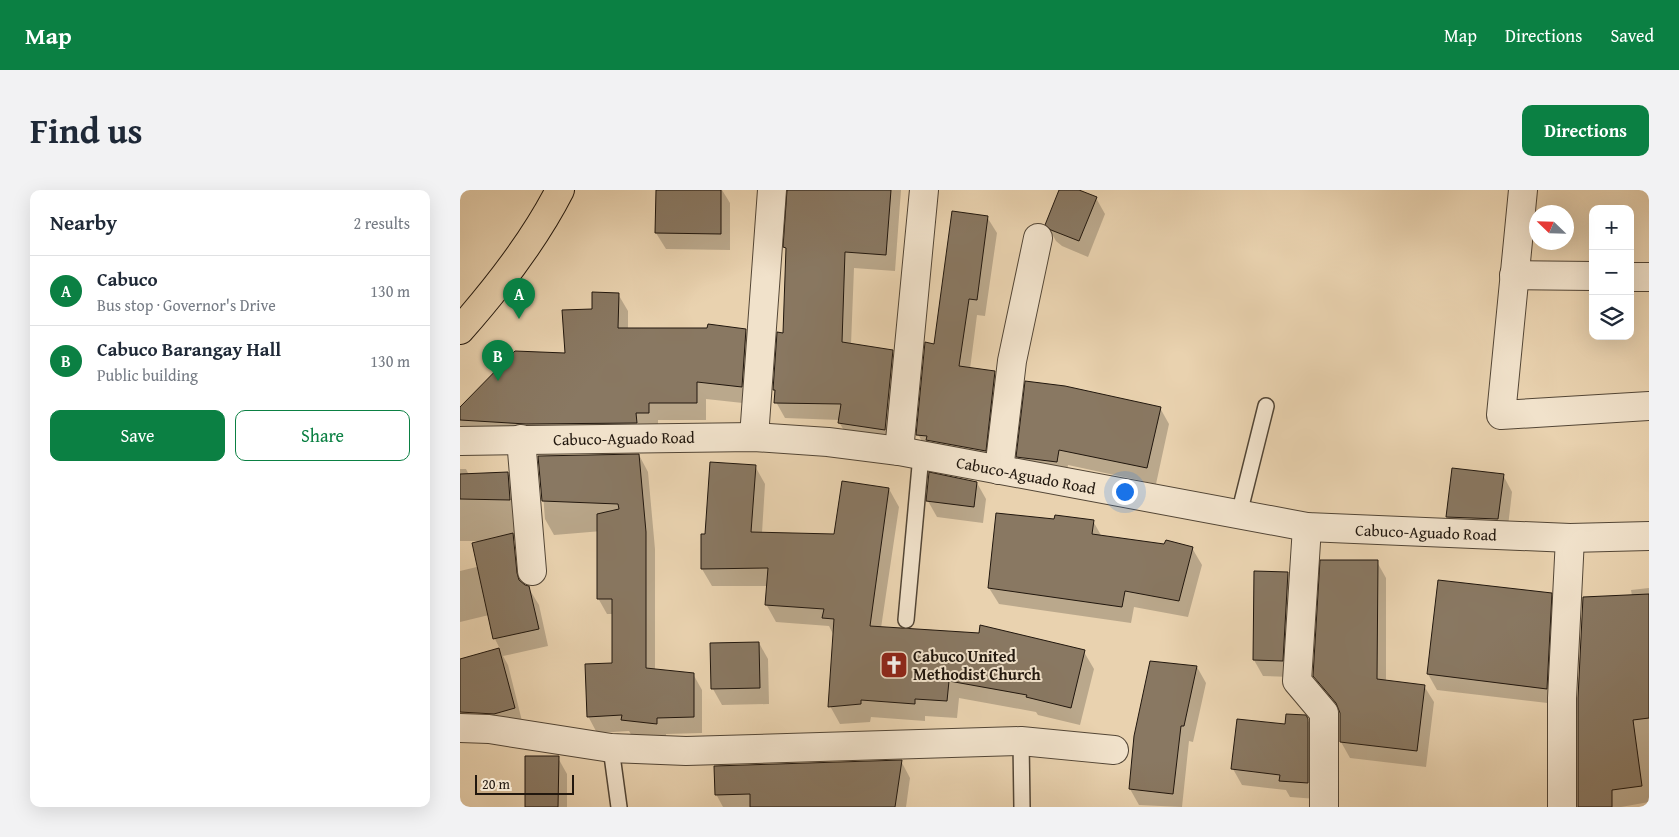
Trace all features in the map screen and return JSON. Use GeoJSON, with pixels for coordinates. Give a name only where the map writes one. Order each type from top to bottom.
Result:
{"type":"FeatureCollection","features":[{"type":"Feature","properties":{"kind":"main road"},"geometry":{"type":"LineString","coordinates":[[460,330],[502,280],[531,239],[560,190]]}},
{"type":"Feature","properties":{"kind":"street"},"geometry":{"type":"LineString","coordinates":[[754,437],[768,190]]}},
{"type":"Feature","properties":{"kind":"street"},"geometry":{"type":"LineString","coordinates":[[910,453],[924,190]]}},
{"type":"Feature","properties":{"kind":"street"},"geometry":{"type":"LineString","coordinates":[[1523,190],[1501,415],[1649,406]]}},
{"type":"Feature","properties":{"kind":"street"},"geometry":{"type":"LineString","coordinates":[[999,470],[1012,361],[1038,238]]}},
{"type":"Feature","properties":{"kind":"street"},"geometry":{"type":"LineString","coordinates":[[1514,275],[1589,276]]}},
{"type":"Feature","properties":{"kind":"street"},"geometry":{"type":"LineString","coordinates":[[1634,277],[1649,277]]}},
{"type":"Feature","properties":{"kind":"street","name":"Cabuco-Aguado Road"},"geometry":{"type":"LineString","coordinates":[[460,441],[754,437],[828,442],[910,453],[1307,527],[1570,538],[1649,536]]}},
{"type":"Feature","properties":{"kind":"street"},"geometry":{"type":"LineString","coordinates":[[521,439],[532,571]]}},
{"type":"Feature","properties":{"kind":"street"},"geometry":{"type":"LineString","coordinates":[[1307,527],[1297,680],[1324,713],[1324,807]]}},
{"type":"Feature","properties":{"kind":"street"},"geometry":{"type":"LineString","coordinates":[[1562,807],[1562,698],[1570,538]]}},
{"type":"Feature","properties":{"kind":"street"},"geometry":{"type":"LineString","coordinates":[[460,728],[489,729],[612,748],[686,751],[1020,741],[1114,750]]}},
{"type":"Feature","properties":{"kind":"lane"},"geometry":{"type":"LineString","coordinates":[[1239,514],[1266,406]]}},
{"type":"Feature","properties":{"kind":"lane"},"geometry":{"type":"LineString","coordinates":[[906,620],[910,453]]}},
{"type":"Feature","properties":{"kind":"lane"},"geometry":{"type":"LineString","coordinates":[[1020,741],[1022,807]]}},
{"type":"Feature","properties":{"kind":"lane"},"geometry":{"type":"LineString","coordinates":[[612,748],[619,807]]}},
{"type":"Feature","properties":{"kind":"building"},"geometry":{"type":"Polygon","coordinates":[[[656,190],[721,190],[721,234],[655,233],[656,190]]]}},
{"type":"Feature","properties":{"kind":"building"},"geometry":{"type":"Polygon","coordinates":[[[787,190],[891,190],[886,255],[845,252],[842,342],[893,350],[885,430],[838,423],[841,404],[774,403],[775,390],[773,390],[777,332],[783,333],[786,248],[783,247],[787,190]]]}},
{"type":"Feature","properties":{"kind":"building"},"geometry":{"type":"Polygon","coordinates":[[[1059,190],[1079,190],[1097,197],[1079,241],[1051,230],[1045,225],[1059,190]]]}},
{"type":"Feature","properties":{"kind":"building"},"geometry":{"type":"Polygon","coordinates":[[[952,211],[988,216],[977,300],[969,299],[959,366],[995,371],[986,451],[926,440],[927,436],[916,435],[925,342],[934,344],[952,211]]]}},
{"type":"Feature","properties":{"kind":"building"},"geometry":{"type":"Polygon","coordinates":[[[592,292],[619,293],[618,328],[707,328],[708,324],[746,329],[742,387],[697,382],[697,403],[649,403],[649,413],[636,413],[637,423],[526,424],[460,420],[460,407],[515,351],[565,353],[562,310],[592,309],[592,292]]]}},
{"type":"Feature","properties":{"kind":"building"},"geometry":{"type":"Polygon","coordinates":[[[1025,381],[1065,386],[1161,407],[1147,468],[1059,450],[1057,462],[1016,457],[1025,381]]]}},
{"type":"Feature","properties":{"kind":"building"},"geometry":{"type":"Polygon","coordinates":[[[639,454],[646,532],[646,668],[694,673],[694,717],[657,718],[657,724],[621,720],[622,715],[587,717],[585,664],[612,663],[612,599],[597,599],[597,514],[619,509],[618,504],[542,501],[538,456],[639,454]]]}},
{"type":"Feature","properties":{"kind":"building"},"geometry":{"type":"Polygon","coordinates":[[[710,462],[756,465],[751,532],[834,534],[842,481],[889,488],[870,626],[979,633],[980,625],[1085,650],[1071,708],[1026,697],[1027,695],[949,681],[947,701],[915,699],[915,704],[861,700],[861,704],[828,707],[834,619],[822,618],[824,609],[765,605],[768,568],[701,569],[701,534],[705,534],[710,462]]]}},
{"type":"Feature","properties":{"kind":"building"},"geometry":{"type":"Polygon","coordinates":[[[1452,468],[1504,474],[1498,519],[1446,517],[1452,468]]]}},
{"type":"Feature","properties":{"kind":"building"},"geometry":{"type":"Polygon","coordinates":[[[508,472],[510,500],[460,499],[460,474],[508,472]]]}},
{"type":"Feature","properties":{"kind":"building"},"geometry":{"type":"Polygon","coordinates":[[[929,472],[977,482],[974,507],[926,501],[929,472]]]}},
{"type":"Feature","properties":{"kind":"building"},"geometry":{"type":"Polygon","coordinates":[[[996,513],[1054,519],[1055,515],[1094,520],[1092,534],[1164,544],[1166,540],[1193,547],[1179,601],[1125,591],[1122,607],[988,588],[996,513]]]}},
{"type":"Feature","properties":{"kind":"building"},"geometry":{"type":"Polygon","coordinates":[[[513,533],[517,573],[519,580],[529,586],[539,629],[493,639],[472,543],[513,533]]]}},
{"type":"Feature","properties":{"kind":"building"},"geometry":{"type":"Polygon","coordinates":[[[1320,560],[1378,560],[1377,679],[1425,685],[1417,751],[1340,742],[1340,713],[1336,703],[1313,676],[1320,560]]]}},
{"type":"Feature","properties":{"kind":"building"},"geometry":{"type":"Polygon","coordinates":[[[1254,571],[1288,572],[1283,661],[1253,660],[1254,571]]]}},
{"type":"Feature","properties":{"kind":"building"},"geometry":{"type":"Polygon","coordinates":[[[1438,580],[1552,593],[1547,689],[1427,674],[1438,580]]]}},
{"type":"Feature","properties":{"kind":"building"},"geometry":{"type":"Polygon","coordinates":[[[1649,594],[1649,718],[1633,720],[1642,786],[1612,790],[1612,807],[1578,807],[1578,698],[1583,597],[1649,594]]]}},
{"type":"Feature","properties":{"kind":"building"},"geometry":{"type":"Polygon","coordinates":[[[759,642],[760,688],[711,689],[710,643],[759,642]]]}},
{"type":"Feature","properties":{"kind":"building"},"geometry":{"type":"Polygon","coordinates":[[[499,648],[515,708],[494,714],[460,712],[460,659],[499,648]]]}},
{"type":"Feature","properties":{"kind":"building"},"geometry":{"type":"Polygon","coordinates":[[[1150,661],[1197,666],[1184,726],[1181,726],[1173,794],[1129,789],[1134,736],[1150,661]]]}},
{"type":"Feature","properties":{"kind":"building"},"geometry":{"type":"Polygon","coordinates":[[[1286,714],[1306,715],[1308,719],[1308,783],[1279,781],[1280,775],[1231,769],[1237,719],[1285,724],[1286,714]]]}},
{"type":"Feature","properties":{"kind":"building"},"geometry":{"type":"Polygon","coordinates":[[[525,756],[559,756],[558,807],[525,807],[525,756]]]}},
{"type":"Feature","properties":{"kind":"building"},"geometry":{"type":"Polygon","coordinates":[[[902,760],[895,807],[750,807],[750,794],[715,795],[714,766],[902,760]]]}},
{"type":"Feature","properties":{"kind":"place","name":"Cabuco"},"geometry":{"type":"Point","coordinates":[519,319]}},
{"type":"Feature","properties":{"kind":"place","name":"Cabuco Barangay Hall"},"geometry":{"type":"Point","coordinates":[498,381]}},
{"type":"Feature","properties":{"kind":"place","name":"Cabuco United Methodist Church"},"geometry":{"type":"Point","coordinates":[894,665]}}]}
